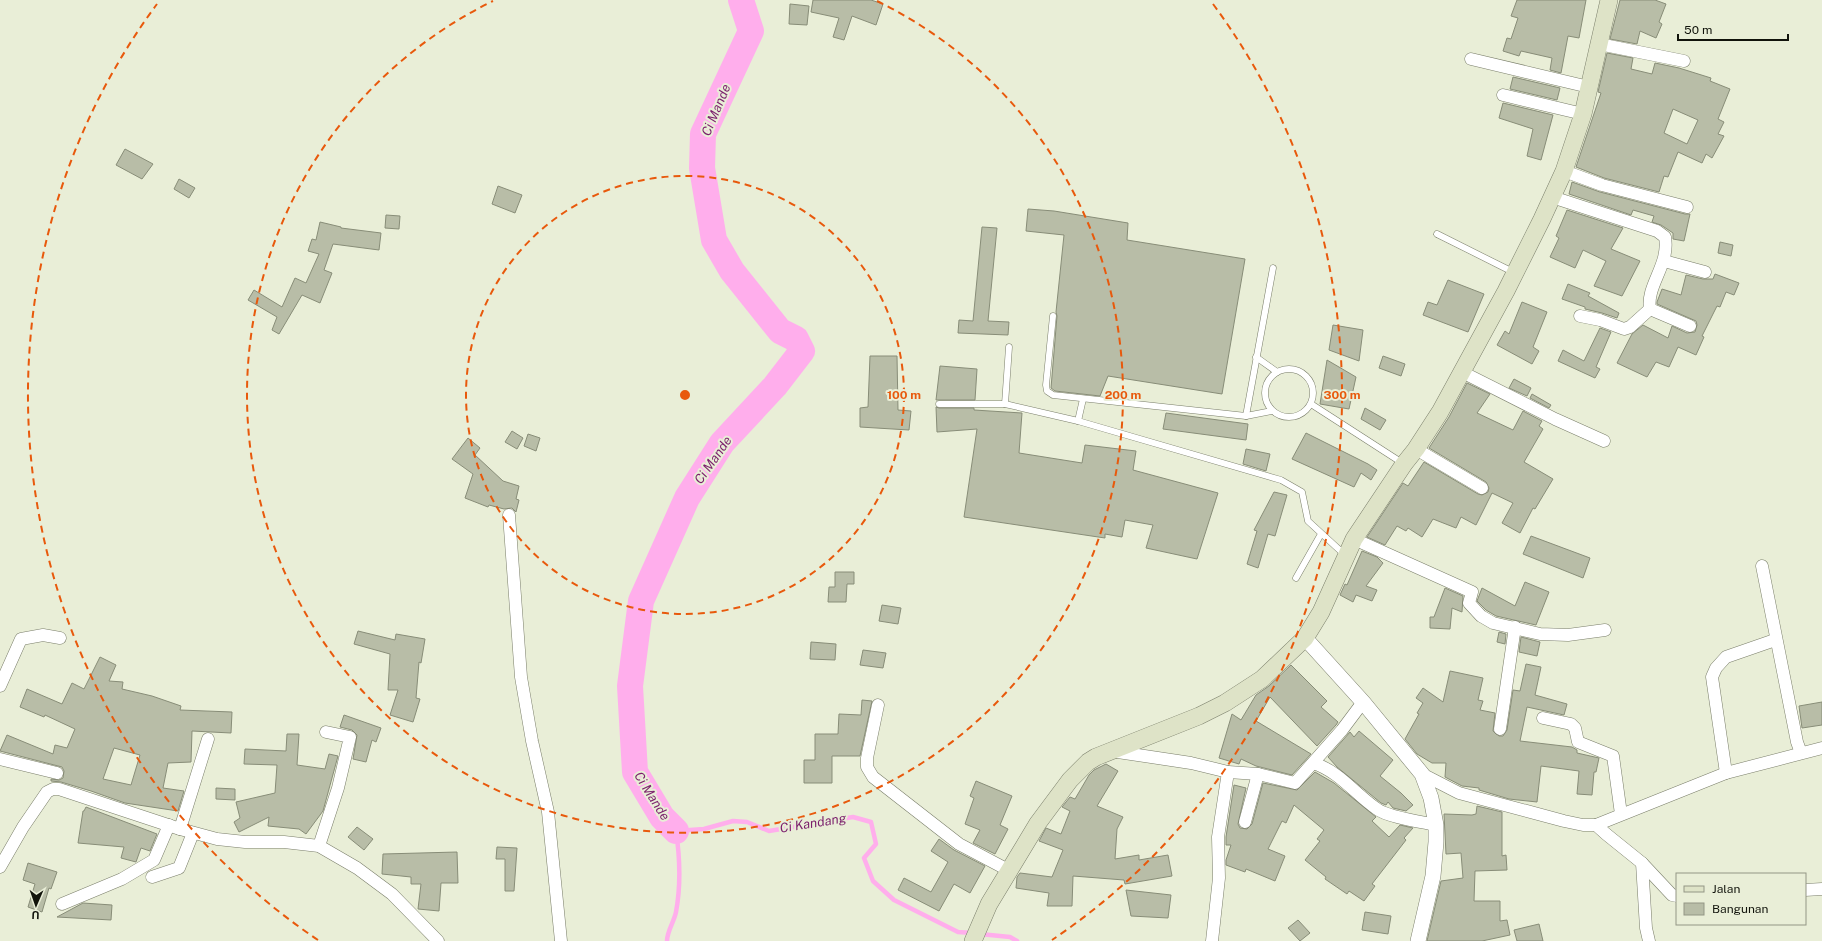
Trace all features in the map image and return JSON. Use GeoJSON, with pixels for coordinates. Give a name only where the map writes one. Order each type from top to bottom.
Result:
{"type":"FeatureCollection","features":[{"type":"Feature","properties":{"kind":"main road"},"geometry":{"type":"LineString","coordinates":[[974,940],[986,911],[1038,823],[1070,780],[1088,762],[1110,751],[1199,716],[1225,704],[1262,679],[1305,638],[1321,612],[1354,539],[1440,412],[1515,273],[1552,197],[1564,171],[1583,114],[1609,0]]}},
{"type":"Feature","properties":{"kind":"street"},"geometry":{"type":"LineString","coordinates":[[1599,44],[1684,61]]}},
{"type":"Feature","properties":{"kind":"street"},"geometry":{"type":"LineString","coordinates":[[1471,59],[1589,87]]}},
{"type":"Feature","properties":{"kind":"street"},"geometry":{"type":"LineString","coordinates":[[1503,95],[1583,114]]}},
{"type":"Feature","properties":{"kind":"street"},"geometry":{"type":"LineString","coordinates":[[1564,171],[1602,185],[1687,207]]}},
{"type":"Feature","properties":{"kind":"street"},"geometry":{"type":"LineString","coordinates":[[1552,197],[1657,231],[1665,237],[1667,245],[1664,261],[1651,293],[1650,309],[1630,327],[1624,329],[1600,320],[1580,316]]}},
{"type":"Feature","properties":{"kind":"street"},"geometry":{"type":"LineString","coordinates":[[1664,261],[1704,272]]}},
{"type":"Feature","properties":{"kind":"street"},"geometry":{"type":"LineString","coordinates":[[1650,309],[1690,326]]}},
{"type":"Feature","properties":{"kind":"street"},"geometry":{"type":"LineString","coordinates":[[1462,372],[1556,420],[1604,441]]}},
{"type":"Feature","properties":{"kind":"street"},"geometry":{"type":"LineString","coordinates":[[1416,449],[1482,488]]}},
{"type":"Feature","properties":{"kind":"street"},"geometry":{"type":"LineString","coordinates":[[509,515],[521,677],[532,741],[548,812],[561,941]]}},
{"type":"Feature","properties":{"kind":"street"},"geometry":{"type":"LineString","coordinates":[[1354,539],[1472,592],[1469,603],[1481,616],[1493,623],[1540,634],[1568,635],[1605,630]]}},
{"type":"Feature","properties":{"kind":"street"},"geometry":{"type":"LineString","coordinates":[[1762,566],[1797,742],[1801,753]]}},
{"type":"Feature","properties":{"kind":"street"},"geometry":{"type":"LineString","coordinates":[[1500,729],[1515,627]]}},
{"type":"Feature","properties":{"kind":"street"},"geometry":{"type":"LineString","coordinates":[[0,686],[21,639],[29,636],[43,635],[60,638]]}},
{"type":"Feature","properties":{"kind":"street"},"geometry":{"type":"LineString","coordinates":[[1305,638],[1363,702],[1422,774],[1431,798],[1436,825],[1433,876],[1418,941]]}},
{"type":"Feature","properties":{"kind":"street"},"geometry":{"type":"LineString","coordinates":[[1726,773],[1712,677],[1716,668],[1726,657],[1776,640]]}},
{"type":"Feature","properties":{"kind":"street"},"geometry":{"type":"LineString","coordinates":[[1110,751],[1192,763],[1228,772],[1258,774],[1295,783],[1363,702]]}},
{"type":"Feature","properties":{"kind":"street"},"geometry":{"type":"LineString","coordinates":[[878,705],[867,758],[868,767],[873,777],[959,844],[1010,871]]}},
{"type":"Feature","properties":{"kind":"street"},"geometry":{"type":"LineString","coordinates":[[1543,718],[1571,724],[1575,728],[1578,742],[1613,756],[1621,814]]}},
{"type":"Feature","properties":{"kind":"street"},"geometry":{"type":"LineString","coordinates":[[319,846],[338,788],[350,737],[326,732]]}},
{"type":"Feature","properties":{"kind":"street"},"geometry":{"type":"LineString","coordinates":[[62,904],[122,878],[154,860],[175,827],[208,738]]}},
{"type":"Feature","properties":{"kind":"street"},"geometry":{"type":"LineString","coordinates":[[1422,774],[1459,793],[1564,821],[1583,825],[1596,825],[1726,773],[1822,748]]}},
{"type":"Feature","properties":{"kind":"street"},"geometry":{"type":"LineString","coordinates":[[0,759],[58,772]]}},
{"type":"Feature","properties":{"kind":"street"},"geometry":{"type":"LineString","coordinates":[[1313,762],[1324,766],[1336,774],[1378,811],[1436,825]]}},
{"type":"Feature","properties":{"kind":"street"},"geometry":{"type":"LineString","coordinates":[[1212,941],[1219,878],[1218,837],[1228,772]]}},
{"type":"Feature","properties":{"kind":"street"},"geometry":{"type":"LineString","coordinates":[[1245,822],[1258,774]]}},
{"type":"Feature","properties":{"kind":"street"},"geometry":{"type":"LineString","coordinates":[[0,867],[23,827],[47,792],[56,788],[175,827],[218,839],[245,842],[284,842],[319,846],[357,868],[392,894],[438,941]]}},
{"type":"Feature","properties":{"kind":"street"},"geometry":{"type":"LineString","coordinates":[[1596,825],[1642,863],[1672,895],[1676,896]]}},
{"type":"Feature","properties":{"kind":"street"},"geometry":{"type":"LineString","coordinates":[[152,877],[179,868],[194,832]]}},
{"type":"Feature","properties":{"kind":"street"},"geometry":{"type":"LineString","coordinates":[[1642,863],[1646,928],[1649,941]]}},
{"type":"Feature","properties":{"kind":"street"},"geometry":{"type":"LineString","coordinates":[[1806,890],[1822,889]]}},
{"type":"Feature","properties":{"kind":"lane"},"geometry":{"type":"LineString","coordinates":[[1437,234],[1515,273]]}},
{"type":"Feature","properties":{"kind":"lane"},"geometry":{"type":"LineString","coordinates":[[1246,416],[1273,268]]}},
{"type":"Feature","properties":{"kind":"lane"},"geometry":{"type":"LineString","coordinates":[[1053,316],[1046,385],[1047,391],[1053,395],[1246,416],[1272,411]]}},
{"type":"Feature","properties":{"kind":"lane"},"geometry":{"type":"LineString","coordinates":[[1005,404],[1009,347]]}},
{"type":"Feature","properties":{"kind":"lane"},"geometry":{"type":"LineString","coordinates":[[1256,357],[1277,372]]}},
{"type":"Feature","properties":{"kind":"lane"},"geometry":{"type":"LineString","coordinates":[[1290,369],[1303,373],[1312,384],[1314,390],[1311,404],[1302,414],[1295,416],[1282,416],[1272,411],[1267,402],[1265,389],[1271,377],[1277,372],[1290,369]]}},
{"type":"Feature","properties":{"kind":"lane"},"geometry":{"type":"LineString","coordinates":[[1078,421],[1083,399]]}},
{"type":"Feature","properties":{"kind":"lane"},"geometry":{"type":"LineString","coordinates":[[939,404],[1005,404],[1078,421],[1281,480],[1302,492],[1306,518],[1346,557]]}},
{"type":"Feature","properties":{"kind":"lane"},"geometry":{"type":"LineString","coordinates":[[1311,404],[1404,464]]}},
{"type":"Feature","properties":{"kind":"lane"},"geometry":{"type":"LineString","coordinates":[[1296,578],[1321,534]]}},
{"type":"Feature","properties":{"kind":"building"},"geometry":{"type":"Polygon","coordinates":[[[813,0],[871,0],[883,4],[876,25],[852,16],[844,40],[833,37],[839,18],[811,12],[813,0]]]}},
{"type":"Feature","properties":{"kind":"building"},"geometry":{"type":"Polygon","coordinates":[[[1517,0],[1586,0],[1579,38],[1568,36],[1561,73],[1550,70],[1552,58],[1521,51],[1519,56],[1503,51],[1507,38],[1511,39],[1518,18],[1511,16],[1517,0]]]}},
{"type":"Feature","properties":{"kind":"building"},"geometry":{"type":"Polygon","coordinates":[[[1620,0],[1655,0],[1666,4],[1659,22],[1662,24],[1656,38],[1640,31],[1637,44],[1610,39],[1620,0]]]}},
{"type":"Feature","properties":{"kind":"building"},"geometry":{"type":"Polygon","coordinates":[[[790,4],[809,6],[807,25],[789,24],[790,4]]]}},
{"type":"Feature","properties":{"kind":"building"},"geometry":{"type":"Polygon","coordinates":[[[1607,53],[1633,58],[1631,69],[1652,74],[1655,63],[1679,68],[1711,78],[1710,81],[1730,89],[1718,119],[1724,122],[1718,134],[1724,136],[1712,158],[1706,154],[1702,163],[1678,152],[1668,177],[1664,176],[1659,192],[1604,178],[1576,167],[1601,93],[1598,92],[1607,53]],[[1673,109],[1664,133],[1687,144],[1698,120],[1673,109]]]}},
{"type":"Feature","properties":{"kind":"building"},"geometry":{"type":"Polygon","coordinates":[[[1513,77],[1560,88],[1557,100],[1510,89],[1513,77]]]}},
{"type":"Feature","properties":{"kind":"building"},"geometry":{"type":"Polygon","coordinates":[[[1503,103],[1553,115],[1541,160],[1527,156],[1533,129],[1499,118],[1503,103]]]}},
{"type":"Feature","properties":{"kind":"building"},"geometry":{"type":"Polygon","coordinates":[[[125,149],[153,164],[142,179],[116,165],[125,149]]]}},
{"type":"Feature","properties":{"kind":"building"},"geometry":{"type":"Polygon","coordinates":[[[179,179],[195,188],[189,198],[174,189],[179,179]]]}},
{"type":"Feature","properties":{"kind":"building"},"geometry":{"type":"Polygon","coordinates":[[[1572,182],[1600,192],[1690,214],[1684,241],[1673,239],[1673,233],[1661,225],[1652,222],[1654,216],[1633,210],[1631,215],[1569,194],[1572,182]]]}},
{"type":"Feature","properties":{"kind":"building"},"geometry":{"type":"Polygon","coordinates":[[[498,186],[522,195],[515,213],[492,204],[498,186]]]}},
{"type":"Feature","properties":{"kind":"building"},"geometry":{"type":"Polygon","coordinates":[[[1028,209],[1054,211],[1128,223],[1127,240],[1245,259],[1222,394],[1108,376],[1100,396],[1055,391],[1051,388],[1057,316],[1056,312],[1064,235],[1026,231],[1028,209]]]}},
{"type":"Feature","properties":{"kind":"building"},"geometry":{"type":"Polygon","coordinates":[[[1567,210],[1623,228],[1611,249],[1640,261],[1622,296],[1594,286],[1606,261],[1583,250],[1575,268],[1550,257],[1559,238],[1556,236],[1567,210]]]}},
{"type":"Feature","properties":{"kind":"building"},"geometry":{"type":"Polygon","coordinates":[[[386,215],[400,216],[399,229],[385,228],[386,215]]]}},
{"type":"Feature","properties":{"kind":"building"},"geometry":{"type":"Polygon","coordinates":[[[320,222],[341,228],[381,233],[379,250],[333,244],[324,270],[332,273],[320,303],[302,295],[279,334],[272,330],[277,317],[248,300],[254,290],[282,307],[295,278],[306,283],[319,254],[308,251],[312,239],[316,240],[320,222]]]}},
{"type":"Feature","properties":{"kind":"building"},"geometry":{"type":"Polygon","coordinates":[[[982,227],[997,228],[988,321],[1009,322],[1008,335],[958,333],[959,320],[973,321],[982,227]]]}},
{"type":"Feature","properties":{"kind":"building"},"geometry":{"type":"Polygon","coordinates":[[[1720,242],[1733,245],[1731,256],[1718,253],[1720,242]]]}},
{"type":"Feature","properties":{"kind":"building"},"geometry":{"type":"Polygon","coordinates":[[[1715,274],[1739,283],[1734,295],[1726,292],[1720,307],[1717,306],[1702,336],[1704,337],[1696,355],[1678,347],[1669,367],[1656,362],[1647,377],[1617,363],[1632,334],[1643,325],[1668,338],[1672,326],[1687,333],[1695,332],[1697,325],[1696,321],[1657,304],[1657,302],[1662,289],[1681,295],[1686,275],[1703,279],[1713,279],[1715,274]]]}},
{"type":"Feature","properties":{"kind":"building"},"geometry":{"type":"Polygon","coordinates":[[[1448,280],[1484,294],[1468,332],[1423,315],[1428,302],[1437,305],[1448,280]]]}},
{"type":"Feature","properties":{"kind":"building"},"geometry":{"type":"Polygon","coordinates":[[[1568,284],[1590,293],[1588,296],[1619,313],[1617,318],[1585,309],[1585,307],[1562,299],[1568,284]]]}},
{"type":"Feature","properties":{"kind":"building"},"geometry":{"type":"Polygon","coordinates":[[[1522,302],[1547,312],[1533,347],[1539,351],[1532,364],[1497,345],[1505,331],[1509,334],[1522,302]]]}},
{"type":"Feature","properties":{"kind":"building"},"geometry":{"type":"Polygon","coordinates":[[[1333,325],[1363,330],[1359,361],[1329,350],[1333,325]]]}},
{"type":"Feature","properties":{"kind":"building"},"geometry":{"type":"Polygon","coordinates":[[[1600,328],[1611,332],[1596,367],[1600,369],[1595,378],[1558,361],[1563,350],[1584,361],[1600,328]]]}},
{"type":"Feature","properties":{"kind":"building"},"geometry":{"type":"Polygon","coordinates":[[[870,356],[897,356],[898,410],[911,411],[909,430],[860,427],[860,408],[868,407],[870,356]]]}},
{"type":"Feature","properties":{"kind":"building"},"geometry":{"type":"Polygon","coordinates":[[[1383,356],[1405,364],[1401,376],[1379,368],[1383,356]]]}},
{"type":"Feature","properties":{"kind":"building"},"geometry":{"type":"Polygon","coordinates":[[[1327,360],[1356,377],[1349,409],[1320,404],[1327,360]]]}},
{"type":"Feature","properties":{"kind":"building"},"geometry":{"type":"Polygon","coordinates":[[[940,366],[977,369],[975,400],[936,400],[940,366]]]}},
{"type":"Feature","properties":{"kind":"building"},"geometry":{"type":"Polygon","coordinates":[[[1514,379],[1531,388],[1527,396],[1509,388],[1514,379]]]}},
{"type":"Feature","properties":{"kind":"building"},"geometry":{"type":"Polygon","coordinates":[[[1467,383],[1490,394],[1477,413],[1513,430],[1523,411],[1542,421],[1539,426],[1543,429],[1524,462],[1553,479],[1535,509],[1533,508],[1520,533],[1502,523],[1513,503],[1492,493],[1476,525],[1461,517],[1456,528],[1433,519],[1422,537],[1408,528],[1406,531],[1397,526],[1385,545],[1367,537],[1403,483],[1408,486],[1424,462],[1478,494],[1482,495],[1488,492],[1489,488],[1486,482],[1429,448],[1449,417],[1467,383]]]}},
{"type":"Feature","properties":{"kind":"building"},"geometry":{"type":"Polygon","coordinates":[[[1532,394],[1551,405],[1549,408],[1530,398],[1532,394]]]}},
{"type":"Feature","properties":{"kind":"building"},"geometry":{"type":"Polygon","coordinates":[[[936,407],[974,408],[974,410],[1022,413],[1019,453],[1082,463],[1085,445],[1136,451],[1133,470],[1218,493],[1197,559],[1146,548],[1153,525],[1125,520],[1122,537],[1105,534],[1105,538],[964,517],[977,429],[937,432],[936,407]]]}},
{"type":"Feature","properties":{"kind":"building"},"geometry":{"type":"Polygon","coordinates":[[[1365,408],[1386,420],[1380,430],[1361,419],[1365,408]]]}},
{"type":"Feature","properties":{"kind":"building"},"geometry":{"type":"Polygon","coordinates":[[[1166,413],[1248,424],[1246,440],[1163,429],[1166,413]]]}},
{"type":"Feature","properties":{"kind":"building"},"geometry":{"type":"Polygon","coordinates":[[[512,431],[523,438],[517,449],[505,442],[512,431]]]}},
{"type":"Feature","properties":{"kind":"building"},"geometry":{"type":"Polygon","coordinates":[[[1306,433],[1377,470],[1371,480],[1361,473],[1354,487],[1292,459],[1306,433]]]}},
{"type":"Feature","properties":{"kind":"building"},"geometry":{"type":"Polygon","coordinates":[[[528,434],[540,438],[536,451],[524,446],[528,434]]]}},
{"type":"Feature","properties":{"kind":"building"},"geometry":{"type":"Polygon","coordinates":[[[468,438],[480,448],[475,455],[503,481],[519,486],[516,499],[519,500],[516,512],[512,508],[504,509],[489,505],[488,507],[465,498],[473,474],[452,459],[468,438]]]}},
{"type":"Feature","properties":{"kind":"building"},"geometry":{"type":"Polygon","coordinates":[[[1246,449],[1270,454],[1266,471],[1243,464],[1246,449]]]}},
{"type":"Feature","properties":{"kind":"building"},"geometry":{"type":"Polygon","coordinates":[[[1274,492],[1287,495],[1275,536],[1268,534],[1258,568],[1247,564],[1257,531],[1254,530],[1274,492]]]}},
{"type":"Feature","properties":{"kind":"building"},"geometry":{"type":"Polygon","coordinates":[[[1531,536],[1590,558],[1583,578],[1523,554],[1531,536]]]}},
{"type":"Feature","properties":{"kind":"building"},"geometry":{"type":"Polygon","coordinates":[[[1362,551],[1377,557],[1383,563],[1366,586],[1377,590],[1372,601],[1356,595],[1353,602],[1340,595],[1345,584],[1347,585],[1362,551]]]}},
{"type":"Feature","properties":{"kind":"building"},"geometry":{"type":"Polygon","coordinates":[[[835,572],[854,572],[854,584],[847,584],[846,602],[828,602],[829,587],[835,587],[835,572]]]}},
{"type":"Feature","properties":{"kind":"building"},"geometry":{"type":"Polygon","coordinates":[[[1525,582],[1549,592],[1536,625],[1496,616],[1486,610],[1477,601],[1482,588],[1515,606],[1525,582]]]}},
{"type":"Feature","properties":{"kind":"building"},"geometry":{"type":"Polygon","coordinates":[[[1445,588],[1463,596],[1462,612],[1452,608],[1450,629],[1430,628],[1430,617],[1434,617],[1445,588]]]}},
{"type":"Feature","properties":{"kind":"building"},"geometry":{"type":"Polygon","coordinates":[[[882,605],[901,608],[898,624],[879,621],[882,605]]]}},
{"type":"Feature","properties":{"kind":"building"},"geometry":{"type":"Polygon","coordinates":[[[358,631],[395,640],[396,634],[425,639],[421,663],[419,662],[416,698],[420,699],[413,722],[390,715],[398,690],[388,690],[390,654],[354,644],[358,631]]]}},
{"type":"Feature","properties":{"kind":"building"},"geometry":{"type":"Polygon","coordinates":[[[1499,632],[1506,634],[1505,644],[1497,642],[1499,632]]]}},
{"type":"Feature","properties":{"kind":"building"},"geometry":{"type":"Polygon","coordinates":[[[1521,637],[1540,642],[1537,656],[1519,652],[1521,637]]]}},
{"type":"Feature","properties":{"kind":"building"},"geometry":{"type":"Polygon","coordinates":[[[811,642],[836,644],[835,660],[810,659],[811,642]]]}},
{"type":"Feature","properties":{"kind":"building"},"geometry":{"type":"Polygon","coordinates":[[[863,650],[886,653],[883,668],[860,665],[863,650]]]}},
{"type":"Feature","properties":{"kind":"building"},"geometry":{"type":"Polygon","coordinates":[[[100,657],[116,665],[109,681],[123,682],[122,689],[152,696],[181,706],[180,710],[232,712],[231,733],[192,731],[191,762],[168,763],[163,788],[184,791],[178,811],[125,803],[61,782],[51,781],[51,779],[59,780],[63,778],[64,771],[62,767],[0,751],[7,735],[53,754],[55,745],[67,748],[75,729],[45,715],[44,717],[20,707],[27,689],[62,704],[72,683],[84,689],[100,657]],[[114,748],[103,779],[131,785],[140,755],[114,748]]]}},
{"type":"Feature","properties":{"kind":"building"},"geometry":{"type":"Polygon","coordinates":[[[1526,664],[1541,667],[1535,695],[1567,704],[1564,715],[1527,707],[1520,741],[1572,747],[1577,750],[1577,753],[1599,758],[1596,772],[1594,772],[1592,795],[1577,794],[1579,771],[1541,766],[1537,802],[1509,799],[1479,790],[1479,788],[1462,786],[1445,777],[1446,763],[1432,763],[1417,754],[1405,739],[1419,714],[1417,713],[1423,703],[1416,698],[1423,688],[1443,702],[1450,671],[1483,678],[1478,700],[1483,701],[1480,710],[1495,713],[1493,731],[1499,736],[1503,736],[1507,730],[1513,690],[1520,691],[1526,664]]]}},
{"type":"Feature","properties":{"kind":"building"},"geometry":{"type":"Polygon","coordinates":[[[1291,665],[1327,701],[1321,707],[1338,722],[1336,725],[1317,746],[1270,697],[1256,721],[1311,754],[1292,775],[1256,766],[1241,759],[1239,764],[1219,758],[1232,714],[1241,720],[1256,695],[1269,686],[1291,665]]]}},
{"type":"Feature","properties":{"kind":"building"},"geometry":{"type":"Polygon","coordinates":[[[862,700],[872,701],[860,756],[832,756],[832,783],[804,783],[804,760],[815,760],[815,734],[838,734],[839,714],[861,715],[862,700]]]}},
{"type":"Feature","properties":{"kind":"building"},"geometry":{"type":"Polygon","coordinates":[[[1822,702],[1822,725],[1802,728],[1799,706],[1822,702]]]}},
{"type":"Feature","properties":{"kind":"building"},"geometry":{"type":"Polygon","coordinates":[[[344,715],[381,728],[376,742],[372,740],[366,762],[353,759],[357,735],[352,730],[340,727],[344,715]]]}},
{"type":"Feature","properties":{"kind":"building"},"geometry":{"type":"Polygon","coordinates":[[[1359,731],[1393,760],[1380,776],[1413,805],[1406,811],[1393,808],[1388,802],[1386,805],[1381,803],[1337,767],[1328,757],[1350,732],[1354,737],[1359,731]]]}},
{"type":"Feature","properties":{"kind":"building"},"geometry":{"type":"Polygon","coordinates":[[[287,734],[299,734],[297,765],[325,769],[329,754],[338,756],[323,811],[306,834],[299,829],[268,826],[269,817],[239,832],[234,822],[240,818],[236,802],[275,793],[277,765],[244,764],[245,749],[286,751],[287,734]]]}},
{"type":"Feature","properties":{"kind":"building"},"geometry":{"type":"Polygon","coordinates":[[[1106,764],[1118,771],[1097,806],[1123,817],[1117,829],[1115,859],[1139,855],[1139,860],[1168,855],[1172,876],[1125,884],[1124,880],[1073,876],[1072,906],[1047,906],[1049,893],[1016,888],[1017,877],[1020,873],[1052,877],[1063,850],[1039,841],[1046,828],[1061,834],[1070,811],[1062,807],[1070,797],[1075,799],[1089,775],[1094,770],[1106,764]]]}},
{"type":"Feature","properties":{"kind":"building"},"geometry":{"type":"Polygon","coordinates":[[[1315,772],[1334,783],[1376,817],[1372,821],[1389,837],[1400,825],[1413,828],[1404,838],[1406,840],[1372,884],[1375,886],[1364,901],[1349,891],[1347,894],[1325,879],[1326,877],[1305,860],[1320,841],[1317,839],[1324,830],[1294,805],[1286,823],[1282,821],[1268,849],[1285,856],[1275,881],[1246,869],[1245,872],[1226,865],[1226,860],[1231,845],[1226,845],[1226,837],[1234,785],[1246,788],[1238,824],[1240,828],[1247,829],[1252,824],[1263,783],[1297,790],[1315,772]]]}},
{"type":"Feature","properties":{"kind":"building"},"geometry":{"type":"Polygon","coordinates":[[[976,781],[1012,796],[1000,825],[1008,829],[995,854],[973,843],[980,830],[965,824],[974,798],[970,796],[976,781]]]}},
{"type":"Feature","properties":{"kind":"building"},"geometry":{"type":"Polygon","coordinates":[[[216,788],[235,789],[235,800],[216,799],[216,788]]]}},
{"type":"Feature","properties":{"kind":"building"},"geometry":{"type":"Polygon","coordinates":[[[1477,806],[1502,812],[1502,856],[1506,855],[1507,870],[1475,871],[1474,901],[1500,901],[1500,921],[1507,920],[1510,935],[1482,941],[1427,941],[1441,881],[1463,878],[1461,853],[1446,854],[1444,814],[1472,815],[1476,814],[1477,806]]]}},
{"type":"Feature","properties":{"kind":"building"},"geometry":{"type":"Polygon","coordinates":[[[86,807],[157,834],[150,851],[141,848],[136,862],[121,858],[124,847],[78,843],[83,811],[86,807]]]}},
{"type":"Feature","properties":{"kind":"building"},"geometry":{"type":"Polygon","coordinates":[[[357,827],[373,839],[364,850],[348,837],[357,827]]]}},
{"type":"Feature","properties":{"kind":"building"},"geometry":{"type":"Polygon","coordinates":[[[939,839],[954,850],[985,866],[970,893],[954,884],[939,911],[898,890],[904,878],[931,892],[948,862],[931,851],[939,839]]]}},
{"type":"Feature","properties":{"kind":"building"},"geometry":{"type":"Polygon","coordinates":[[[497,847],[517,848],[514,891],[505,891],[505,859],[496,859],[497,847]]]}},
{"type":"Feature","properties":{"kind":"building"},"geometry":{"type":"Polygon","coordinates":[[[457,852],[458,883],[441,883],[439,911],[418,909],[421,884],[411,884],[411,877],[382,874],[383,854],[457,852]]]}},
{"type":"Feature","properties":{"kind":"building"},"geometry":{"type":"Polygon","coordinates":[[[28,863],[57,872],[51,889],[49,888],[42,912],[28,907],[35,884],[23,880],[28,863]]]}},
{"type":"Feature","properties":{"kind":"building"},"geometry":{"type":"Polygon","coordinates":[[[1126,890],[1171,895],[1168,918],[1131,916],[1126,890]]]}},
{"type":"Feature","properties":{"kind":"building"},"geometry":{"type":"Polygon","coordinates":[[[83,903],[112,905],[111,920],[57,917],[83,903]]]}},
{"type":"Feature","properties":{"kind":"building"},"geometry":{"type":"Polygon","coordinates":[[[1365,912],[1391,916],[1388,934],[1362,930],[1365,912]]]}},
{"type":"Feature","properties":{"kind":"building"},"geometry":{"type":"Polygon","coordinates":[[[1298,920],[1310,933],[1300,941],[1288,928],[1298,920]]]}},
{"type":"Feature","properties":{"kind":"building"},"geometry":{"type":"Polygon","coordinates":[[[1539,924],[1543,941],[1517,941],[1514,930],[1539,924]]]}},
{"type":"Feature","properties":{"kind":"waterway","name":"Ci Mande"},"geometry":{"type":"LineString","coordinates":[[676,831],[662,817],[635,772],[630,686],[641,601],[687,498],[722,443],[775,386],[802,351],[796,339],[780,331],[732,271],[714,240],[702,168],[703,134],[751,31],[741,0]]}},
{"type":"Feature","properties":{"kind":"waterway","name":"Ci Kandang"},"geometry":{"type":"LineString","coordinates":[[667,941],[676,912],[679,892],[679,861],[676,831],[704,829],[733,821],[747,822],[769,831],[853,817],[871,822],[876,844],[864,858],[873,881],[894,900],[958,932],[973,933]]}},
{"type":"Feature","properties":{"kind":"waterway","name":"Ci Kandang"},"geometry":{"type":"LineString","coordinates":[[980,934],[1010,937],[1017,941]]}}]}
